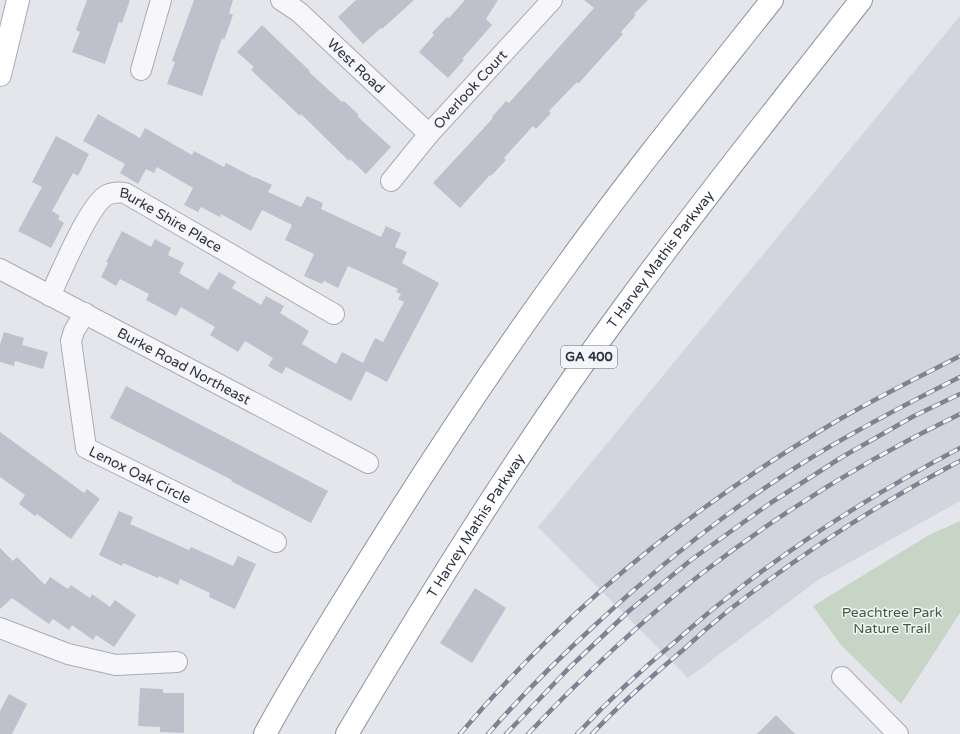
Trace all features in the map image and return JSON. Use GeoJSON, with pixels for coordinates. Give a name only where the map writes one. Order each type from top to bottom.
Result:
{"type":"FeatureCollection","features":[{"type":"Feature","properties":{"kind":"main road"},"geometry":{"type":"LineString","coordinates":[[0,75],[18,0]]}},
{"type":"Feature","properties":{"kind":"main road"},"geometry":{"type":"LineString","coordinates":[[264,734],[328,625],[386,532],[505,352],[568,262],[633,176],[772,0]]}},
{"type":"Feature","properties":{"kind":"main road","name":"T Harvey Mathis Parkway"},"geometry":{"type":"LineString","coordinates":[[347,734],[389,662],[446,570],[564,392],[689,220],[861,0]]}},
{"type":"Feature","properties":{"kind":"street"},"geometry":{"type":"LineString","coordinates":[[141,70],[161,0]]}},
{"type":"Feature","properties":{"kind":"street","name":"Overlook Court"},"geometry":{"type":"LineString","coordinates":[[391,181],[429,134],[552,0]]}},
{"type":"Feature","properties":{"kind":"street","name":"West Road"},"geometry":{"type":"LineString","coordinates":[[292,3],[429,134]]}},
{"type":"Feature","properties":{"kind":"street","name":"Burke Shire Place"},"geometry":{"type":"LineString","coordinates":[[50,296],[89,215],[107,195],[118,191],[125,193],[334,314]]}},
{"type":"Feature","properties":{"kind":"street","name":"Burke Road Northeast"},"geometry":{"type":"LineString","coordinates":[[0,269],[368,463]]}},
{"type":"Feature","properties":{"kind":"street","name":"Lenox Oak Circle"},"geometry":{"type":"LineString","coordinates":[[84,314],[74,331],[71,341],[86,448],[276,542]]}},
{"type":"Feature","properties":{"kind":"street"},"geometry":{"type":"LineString","coordinates":[[0,628],[68,654],[116,664],[177,662]]}},
{"type":"Feature","properties":{"kind":"street"},"geometry":{"type":"LineString","coordinates":[[842,677],[898,734]]}},
{"type":"Feature","properties":{"kind":"shaded area"},"geometry":{"type":"Polygon","coordinates":[[[960,16],[960,501],[818,580],[688,678],[538,527],[960,16]]]}},
{"type":"Feature","properties":{"kind":"green space","name":"Peachtree Park Nature Trail"},"geometry":{"type":"Polygon","coordinates":[[[960,521],[960,613],[901,704],[841,645],[813,606],[929,535],[960,521]]]}},
{"type":"Feature","properties":{"kind":"building"},"geometry":{"type":"Polygon","coordinates":[[[87,0],[130,0],[122,23],[119,22],[105,64],[72,52],[80,32],[76,30],[87,0]]]}},
{"type":"Feature","properties":{"kind":"building"},"geometry":{"type":"Polygon","coordinates":[[[194,0],[233,0],[229,13],[233,15],[224,40],[222,38],[202,96],[167,84],[175,62],[172,61],[194,0]]]}},
{"type":"Feature","properties":{"kind":"building"},"geometry":{"type":"Polygon","coordinates":[[[356,0],[414,0],[363,44],[338,17],[356,0]]]}},
{"type":"Feature","properties":{"kind":"building"},"geometry":{"type":"Polygon","coordinates":[[[465,0],[498,0],[486,19],[492,25],[462,59],[464,60],[448,78],[419,52],[434,35],[432,33],[447,17],[449,18],[465,0]]]}},
{"type":"Feature","properties":{"kind":"building"},"geometry":{"type":"Polygon","coordinates":[[[584,0],[648,0],[634,14],[636,15],[621,32],[623,34],[578,84],[577,82],[549,111],[551,113],[536,129],[533,126],[504,158],[506,160],[460,208],[433,183],[493,118],[492,117],[506,101],[509,103],[594,8],[584,0]]]}},
{"type":"Feature","properties":{"kind":"building"},"geometry":{"type":"Polygon","coordinates":[[[262,25],[310,71],[309,72],[342,102],[344,101],[359,115],[357,116],[391,147],[366,174],[350,159],[349,161],[301,114],[300,116],[251,70],[254,67],[237,52],[262,25]]]}},
{"type":"Feature","properties":{"kind":"building"},"geometry":{"type":"Polygon","coordinates":[[[98,114],[140,138],[145,128],[192,155],[194,151],[224,167],[226,163],[272,185],[268,192],[301,207],[307,196],[323,203],[321,209],[381,237],[386,226],[401,233],[395,247],[407,252],[402,263],[439,283],[387,382],[366,371],[351,401],[286,367],[282,374],[268,366],[273,358],[245,341],[238,352],[210,335],[215,327],[181,307],[176,316],[146,300],[149,294],[120,279],[116,286],[101,277],[108,263],[106,262],[122,231],[151,247],[155,239],[171,248],[168,255],[184,263],[179,273],[208,290],[219,272],[236,282],[232,288],[261,305],[266,296],[284,306],[280,313],[309,331],[302,344],[336,364],[342,352],[363,363],[375,338],[383,342],[404,302],[398,299],[401,294],[396,292],[398,289],[348,266],[338,288],[324,281],[322,284],[304,276],[314,254],[285,240],[292,225],[262,210],[251,231],[221,214],[220,217],[201,207],[198,212],[184,205],[193,188],[157,167],[154,173],[146,169],[138,184],[120,173],[125,164],[83,141],[98,114]]]}},
{"type":"Feature","properties":{"kind":"building"},"geometry":{"type":"Polygon","coordinates":[[[56,136],[89,154],[78,176],[73,173],[52,211],[60,216],[58,219],[64,223],[51,248],[18,231],[42,187],[32,182],[56,136]]]}},
{"type":"Feature","properties":{"kind":"building"},"geometry":{"type":"Polygon","coordinates":[[[4,332],[24,338],[22,345],[48,352],[43,369],[15,361],[14,366],[0,362],[0,345],[4,332]]]}},
{"type":"Feature","properties":{"kind":"building"},"geometry":{"type":"Polygon","coordinates":[[[126,386],[328,491],[311,523],[231,481],[232,480],[110,418],[126,386]]]}},
{"type":"Feature","properties":{"kind":"building"},"geometry":{"type":"Polygon","coordinates":[[[0,432],[84,493],[87,489],[100,499],[71,539],[37,514],[35,516],[19,504],[25,495],[0,477],[0,432]]]}},
{"type":"Feature","properties":{"kind":"building"},"geometry":{"type":"Polygon","coordinates":[[[119,511],[133,517],[130,524],[189,550],[191,547],[233,566],[238,556],[256,564],[235,609],[209,597],[210,593],[180,579],[178,585],[159,576],[158,578],[123,563],[122,566],[99,555],[119,511]]]}},
{"type":"Feature","properties":{"kind":"building"},"geometry":{"type":"Polygon","coordinates":[[[0,548],[13,561],[17,557],[45,585],[50,577],[68,589],[71,585],[90,598],[92,594],[110,607],[115,600],[136,615],[114,647],[96,635],[93,640],[72,625],[69,630],[53,619],[49,624],[12,598],[0,609],[0,548]]]}},
{"type":"Feature","properties":{"kind":"building"},"geometry":{"type":"Polygon","coordinates":[[[475,588],[506,608],[472,663],[440,643],[475,588]]]}},
{"type":"Feature","properties":{"kind":"building"},"geometry":{"type":"Polygon","coordinates":[[[140,688],[163,689],[163,693],[184,693],[184,733],[160,732],[160,727],[138,726],[140,688]]]}},
{"type":"Feature","properties":{"kind":"building"},"geometry":{"type":"Polygon","coordinates":[[[9,694],[27,704],[12,734],[0,734],[0,711],[9,694]]]}},
{"type":"Feature","properties":{"kind":"building"},"geometry":{"type":"Polygon","coordinates":[[[776,715],[795,734],[757,734],[776,715]]]}},
{"type":"Feature","properties":{"kind":"railway"},"geometry":{"type":"LineString","coordinates":[[460,734],[540,647],[628,568],[674,531],[770,462],[820,431],[872,401],[960,356]]}},
{"type":"Feature","properties":{"kind":"railway"},"geometry":{"type":"LineString","coordinates":[[488,734],[526,692],[621,601],[678,553],[736,508],[797,466],[829,447],[960,377]]}},
{"type":"Feature","properties":{"kind":"railway"},"geometry":{"type":"LineString","coordinates":[[506,734],[569,668],[630,610],[691,560],[769,504],[842,457],[914,416],[960,394]]}},
{"type":"Feature","properties":{"kind":"railway"},"geometry":{"type":"LineString","coordinates":[[528,734],[590,671],[633,631],[731,551],[826,487],[892,449],[960,414]]}},
{"type":"Feature","properties":{"kind":"railway"},"geometry":{"type":"LineString","coordinates":[[577,734],[650,663],[710,611],[778,559],[837,519],[898,482],[960,448]]}},
{"type":"Feature","properties":{"kind":"railway"},"geometry":{"type":"LineString","coordinates":[[592,734],[648,680],[717,620],[756,589],[841,530],[900,494],[960,461]]}}]}
